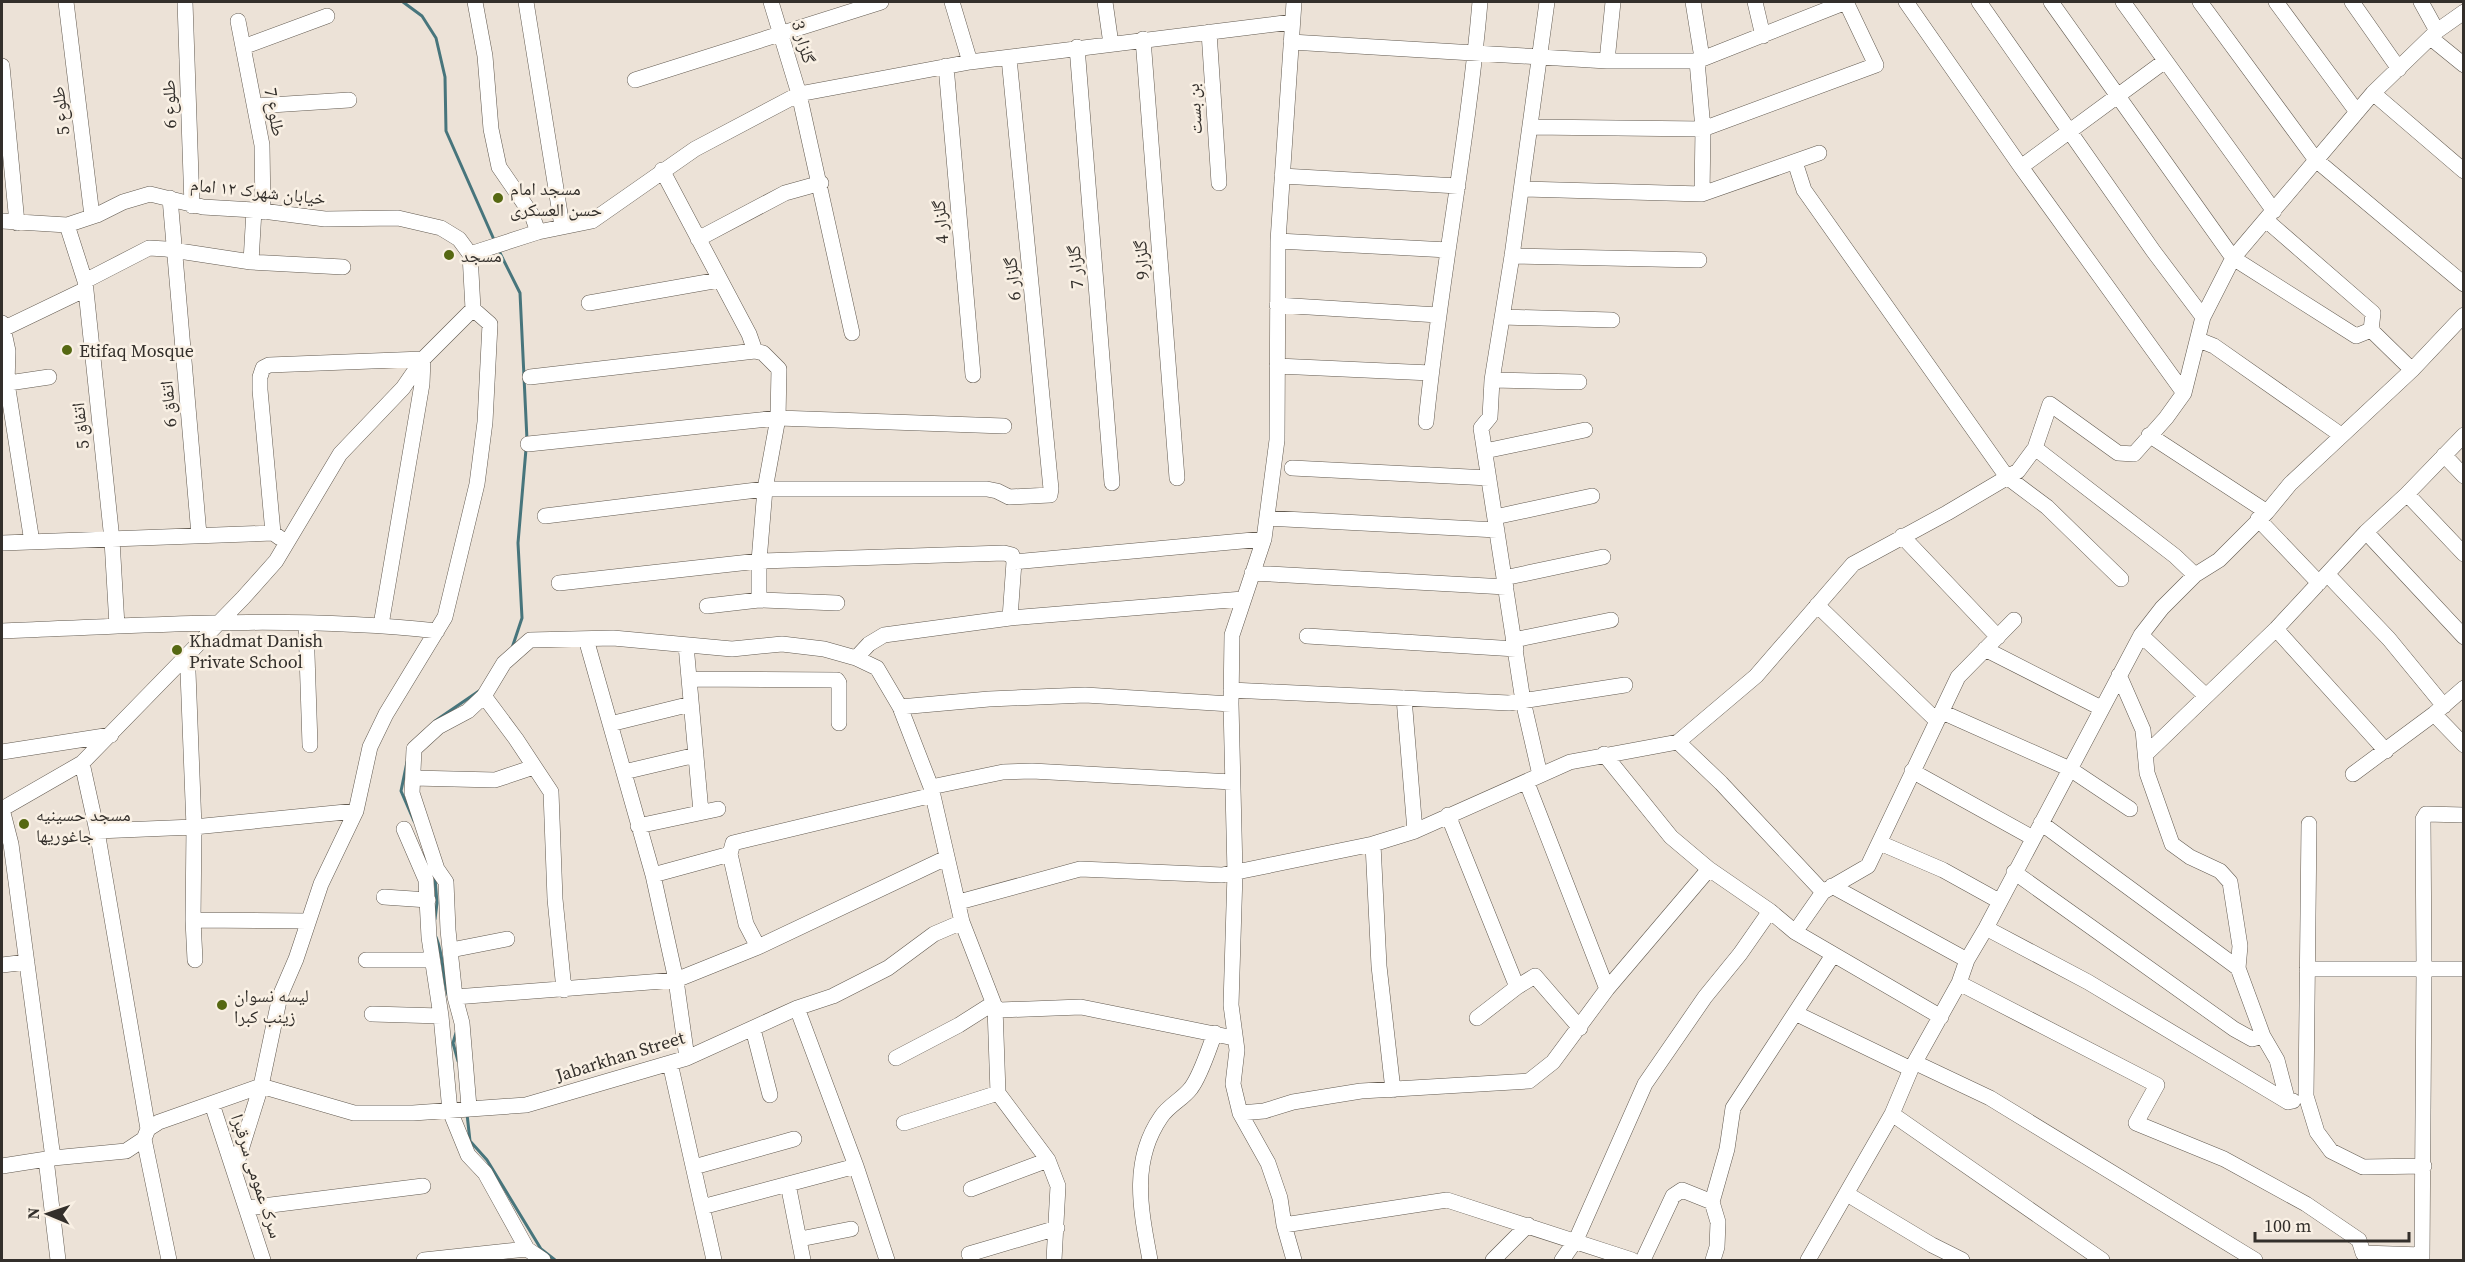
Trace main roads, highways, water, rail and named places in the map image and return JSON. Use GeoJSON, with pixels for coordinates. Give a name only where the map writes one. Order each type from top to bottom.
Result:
{"type":"FeatureCollection","features":[{"type":"Feature","properties":{"kind":"waterway"},"geometry":{"type":"LineString","coordinates":[[403,2],[422,16],[436,38],[445,77],[446,131],[495,242]]}},
{"type":"Feature","properties":{"kind":"waterway"},"geometry":{"type":"LineString","coordinates":[[499,251],[520,293],[527,440]]}},
{"type":"Feature","properties":{"kind":"waterway"},"geometry":{"type":"LineString","coordinates":[[512,648],[522,618],[518,543],[526,449]]}},
{"type":"Feature","properties":{"kind":"waterway"},"geometry":{"type":"LineString","coordinates":[[435,721],[479,691]]}},
{"type":"Feature","properties":{"kind":"waterway"},"geometry":{"type":"LineString","coordinates":[[407,762],[401,791],[414,821]]}},
{"type":"Feature","properties":{"kind":"waterway"},"geometry":{"type":"LineString","coordinates":[[435,878],[437,903],[435,919]]}},
{"type":"Feature","properties":{"kind":"waterway"},"geometry":{"type":"LineString","coordinates":[[436,937],[448,995]]}},
{"type":"Feature","properties":{"kind":"waterway"},"geometry":{"type":"LineString","coordinates":[[456,1033],[453,1043],[458,1061]]}},
{"type":"Feature","properties":{"kind":"waterway"},"geometry":{"type":"LineString","coordinates":[[467,1114],[470,1141],[487,1160],[541,1249],[555,1260]]}},
{"type":"Feature","properties":{"kind":"place","name":"مسجد امام حسن العسکری"},"geometry":{"type":"Point","coordinates":[498,198]}},
{"type":"Feature","properties":{"kind":"place","name":"مسجد"},"geometry":{"type":"Point","coordinates":[449,255]}},
{"type":"Feature","properties":{"kind":"place","name":"Etifaq Mosque"},"geometry":{"type":"Point","coordinates":[67,350]}},
{"type":"Feature","properties":{"kind":"place","name":"Khadmat Danish Private School"},"geometry":{"type":"Point","coordinates":[177,650]}},
{"type":"Feature","properties":{"kind":"place","name":"مسجد حسینیه جاغوریها"},"geometry":{"type":"Point","coordinates":[24,824]}},
{"type":"Feature","properties":{"kind":"place","name":"لیسه نسوان زینب کبرا"},"geometry":{"type":"Point","coordinates":[222,1005]}}]}
